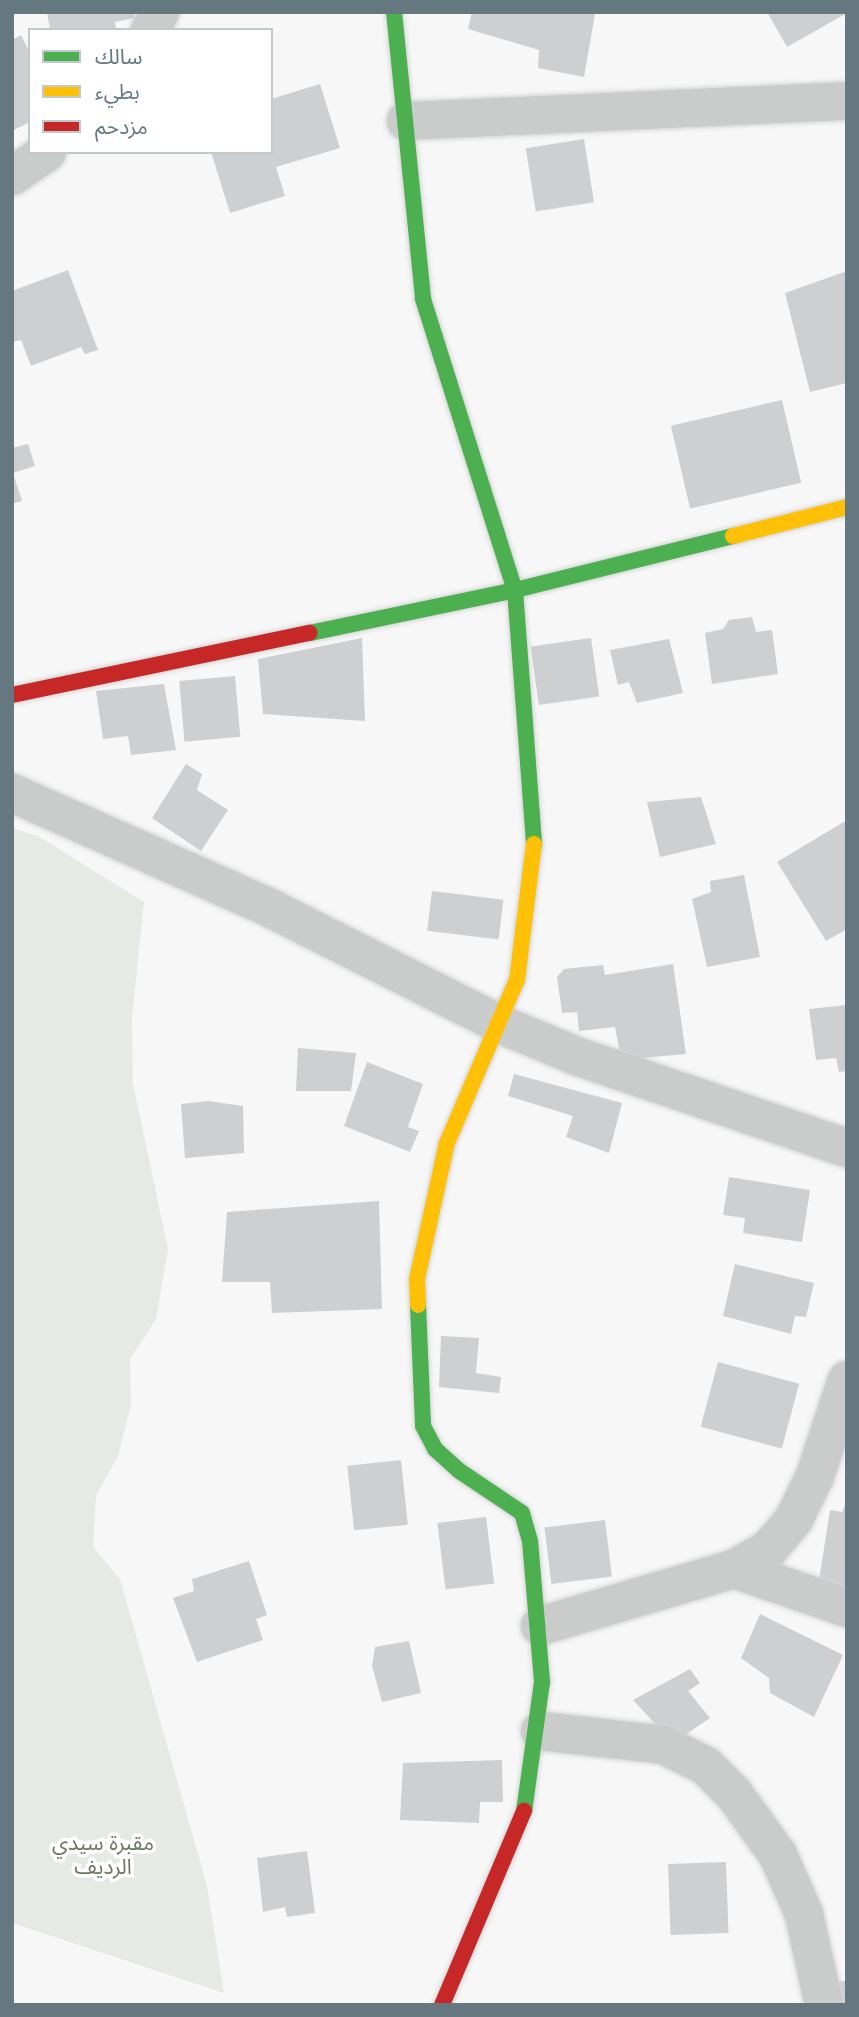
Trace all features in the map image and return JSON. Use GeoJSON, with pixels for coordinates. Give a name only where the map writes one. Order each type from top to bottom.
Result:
{"type":"FeatureCollection","features":[{"type":"Feature","properties":{"kind":"street"},"geometry":{"type":"LineString","coordinates":[[151,28],[160,12]]}},
{"type":"Feature","properties":{"kind":"street"},"geometry":{"type":"LineString","coordinates":[[394,12],[423,299],[515,590],[530,734],[535,869],[529,930],[502,1025],[466,1098],[436,1183],[417,1279],[417,1350],[423,1426],[435,1449],[522,1513],[540,1626],[540,1731],[526,1807],[442,2005]]}},
{"type":"Feature","properties":{"kind":"street"},"geometry":{"type":"LineString","coordinates":[[407,121],[847,102]]}},
{"type":"Feature","properties":{"kind":"street"},"geometry":{"type":"LineString","coordinates":[[12,176],[44,154]]}},
{"type":"Feature","properties":{"kind":"street"},"geometry":{"type":"LineString","coordinates":[[12,695],[515,590],[847,507]]}},
{"type":"Feature","properties":{"kind":"street"},"geometry":{"type":"LineString","coordinates":[[12,793],[305,925],[502,1025],[847,1148]]}},
{"type":"Feature","properties":{"kind":"street"},"geometry":{"type":"LineString","coordinates":[[540,1626],[734,1569],[769,1549],[794,1519],[815,1476],[847,1380]]}},
{"type":"Feature","properties":{"kind":"street"},"geometry":{"type":"LineString","coordinates":[[734,1569],[847,1608]]}},
{"type":"Feature","properties":{"kind":"street"},"geometry":{"type":"LineString","coordinates":[[540,1731],[664,1745],[706,1766],[734,1794],[778,1855],[804,1914],[824,2005]]}},
{"type":"Feature","properties":{"kind":"green space","name":"مقبرة سيدي الرديف"},"geometry":{"type":"Polygon","coordinates":[[[12,828],[38,836],[144,902],[132,1018],[133,1084],[168,1249],[156,1319],[130,1359],[131,1405],[118,1456],[96,1495],[93,1547],[120,1579],[207,1886],[224,1993],[12,1923],[12,828]]]}},
{"type":"Feature","properties":{"kind":"building"},"geometry":{"type":"Polygon","coordinates":[[[47,12],[134,12],[135,18],[115,22],[116,28],[50,28],[47,12]]]}},
{"type":"Feature","properties":{"kind":"building"},"geometry":{"type":"Polygon","coordinates":[[[472,12],[595,14],[584,77],[538,68],[539,50],[468,29],[472,12]]]}},
{"type":"Feature","properties":{"kind":"building"},"geometry":{"type":"Polygon","coordinates":[[[767,12],[847,12],[847,13],[787,47],[767,12]]]}},
{"type":"Feature","properties":{"kind":"building"},"geometry":{"type":"Polygon","coordinates":[[[21,35],[28,49],[28,123],[12,131],[12,40],[21,35]]]}},
{"type":"Feature","properties":{"kind":"building"},"geometry":{"type":"Polygon","coordinates":[[[320,84],[340,148],[276,167],[285,196],[230,213],[212,154],[273,154],[273,98],[320,84]]]}},
{"type":"Feature","properties":{"kind":"building"},"geometry":{"type":"Polygon","coordinates":[[[584,139],[594,202],[536,211],[526,148],[584,139]]]}},
{"type":"Feature","properties":{"kind":"building"},"geometry":{"type":"Polygon","coordinates":[[[68,270],[98,350],[85,354],[81,347],[31,366],[21,340],[12,342],[12,291],[68,270]]]}},
{"type":"Feature","properties":{"kind":"building"},"geometry":{"type":"Polygon","coordinates":[[[847,271],[847,383],[810,392],[785,293],[847,271]]]}},
{"type":"Feature","properties":{"kind":"building"},"geometry":{"type":"Polygon","coordinates":[[[782,400],[801,483],[690,508],[671,426],[782,400]]]}},
{"type":"Feature","properties":{"kind":"building"},"geometry":{"type":"Polygon","coordinates":[[[28,444],[35,466],[13,473],[22,501],[12,504],[12,448],[28,444]]]}},
{"type":"Feature","properties":{"kind":"building"},"geometry":{"type":"Polygon","coordinates":[[[752,617],[756,632],[772,630],[778,674],[712,684],[705,633],[723,629],[729,620],[752,617]]]}},
{"type":"Feature","properties":{"kind":"building"},"geometry":{"type":"Polygon","coordinates":[[[362,638],[365,721],[263,714],[258,659],[362,638]]]}},
{"type":"Feature","properties":{"kind":"building"},"geometry":{"type":"Polygon","coordinates":[[[591,638],[599,696],[539,705],[531,646],[591,638]]]}},
{"type":"Feature","properties":{"kind":"building"},"geometry":{"type":"Polygon","coordinates":[[[669,639],[683,693],[637,703],[629,682],[618,685],[610,650],[669,639]]]}},
{"type":"Feature","properties":{"kind":"building"},"geometry":{"type":"Polygon","coordinates":[[[235,676],[240,737],[185,742],[179,681],[235,676]]]}},
{"type":"Feature","properties":{"kind":"building"},"geometry":{"type":"Polygon","coordinates":[[[164,684],[176,750],[131,755],[128,736],[103,739],[96,691],[164,684]]]}},
{"type":"Feature","properties":{"kind":"building"},"geometry":{"type":"Polygon","coordinates":[[[186,764],[202,774],[197,790],[228,810],[201,851],[152,818],[186,764]]]}},
{"type":"Feature","properties":{"kind":"building"},"geometry":{"type":"Polygon","coordinates":[[[701,797],[716,844],[660,857],[647,802],[701,797]]]}},
{"type":"Feature","properties":{"kind":"building"},"geometry":{"type":"Polygon","coordinates":[[[847,820],[847,929],[826,941],[777,862],[847,820]]]}},
{"type":"Feature","properties":{"kind":"building"},"geometry":{"type":"Polygon","coordinates":[[[744,875],[760,957],[707,967],[692,899],[711,892],[710,881],[744,875]]]}},
{"type":"Feature","properties":{"kind":"building"},"geometry":{"type":"Polygon","coordinates":[[[432,891],[503,900],[499,939],[427,931],[432,891]]]}},
{"type":"Feature","properties":{"kind":"building"},"geometry":{"type":"Polygon","coordinates":[[[673,964],[686,1054],[621,1060],[615,1027],[579,1031],[577,1012],[562,1013],[557,977],[564,969],[603,965],[605,975],[673,964]]]}},
{"type":"Feature","properties":{"kind":"building"},"geometry":{"type":"Polygon","coordinates":[[[847,1005],[847,1071],[839,1072],[836,1058],[816,1060],[809,1009],[847,1005]]]}},
{"type":"Feature","properties":{"kind":"building"},"geometry":{"type":"Polygon","coordinates":[[[298,1048],[356,1053],[351,1091],[296,1091],[298,1048]]]}},
{"type":"Feature","properties":{"kind":"building"},"geometry":{"type":"Polygon","coordinates":[[[367,1062],[423,1084],[408,1127],[419,1131],[410,1152],[344,1126],[367,1062]]]}},
{"type":"Feature","properties":{"kind":"building"},"geometry":{"type":"Polygon","coordinates":[[[514,1074],[622,1103],[609,1153],[566,1137],[573,1116],[508,1096],[514,1074]]]}},
{"type":"Feature","properties":{"kind":"building"},"geometry":{"type":"Polygon","coordinates":[[[208,1101],[243,1106],[244,1153],[185,1158],[181,1104],[208,1101]]]}},
{"type":"Feature","properties":{"kind":"building"},"geometry":{"type":"Polygon","coordinates":[[[729,1177],[810,1190],[802,1242],[743,1233],[745,1218],[723,1215],[729,1177]]]}},
{"type":"Feature","properties":{"kind":"building"},"geometry":{"type":"Polygon","coordinates":[[[379,1201],[382,1309],[272,1313],[270,1282],[222,1282],[227,1212],[379,1201]]]}},
{"type":"Feature","properties":{"kind":"building"},"geometry":{"type":"Polygon","coordinates":[[[735,1264],[814,1283],[806,1317],[795,1316],[791,1334],[723,1316],[735,1264]]]}},
{"type":"Feature","properties":{"kind":"building"},"geometry":{"type":"Polygon","coordinates":[[[441,1336],[479,1338],[476,1373],[501,1377],[499,1393],[439,1387],[441,1336]]]}},
{"type":"Feature","properties":{"kind":"building"},"geometry":{"type":"Polygon","coordinates":[[[718,1362],[799,1384],[782,1448],[701,1427],[718,1362]]]}},
{"type":"Feature","properties":{"kind":"building"},"geometry":{"type":"Polygon","coordinates":[[[401,1460],[408,1525],[354,1530],[347,1466],[401,1460]]]}},
{"type":"Feature","properties":{"kind":"building"},"geometry":{"type":"Polygon","coordinates":[[[847,1500],[847,1594],[818,1587],[830,1510],[842,1512],[847,1500]]]}},
{"type":"Feature","properties":{"kind":"building"},"geometry":{"type":"Polygon","coordinates":[[[486,1517],[494,1584],[446,1589],[437,1523],[486,1517]]]}},
{"type":"Feature","properties":{"kind":"building"},"geometry":{"type":"Polygon","coordinates":[[[605,1520],[612,1577],[551,1584],[544,1527],[605,1520]]]}},
{"type":"Feature","properties":{"kind":"building"},"geometry":{"type":"Polygon","coordinates":[[[249,1561],[267,1615],[256,1619],[263,1640],[197,1662],[173,1598],[194,1591],[192,1579],[249,1561]]]}},
{"type":"Feature","properties":{"kind":"building"},"geometry":{"type":"Polygon","coordinates":[[[760,1614],[843,1655],[814,1717],[770,1693],[769,1678],[741,1658],[760,1614]]]}},
{"type":"Feature","properties":{"kind":"building"},"geometry":{"type":"Polygon","coordinates":[[[409,1641],[421,1693],[382,1702],[372,1666],[375,1647],[409,1641]]]}},
{"type":"Feature","properties":{"kind":"building"},"geometry":{"type":"Polygon","coordinates":[[[690,1669],[700,1683],[688,1691],[710,1718],[673,1743],[633,1700],[690,1669]]]}},
{"type":"Feature","properties":{"kind":"building"},"geometry":{"type":"Polygon","coordinates":[[[502,1760],[503,1802],[480,1802],[479,1823],[400,1820],[403,1763],[502,1760]]]}},
{"type":"Feature","properties":{"kind":"building"},"geometry":{"type":"Polygon","coordinates":[[[307,1851],[315,1913],[287,1917],[285,1907],[263,1912],[257,1858],[307,1851]]]}},
{"type":"Feature","properties":{"kind":"building"},"geometry":{"type":"Polygon","coordinates":[[[726,1862],[728,1933],[671,1935],[668,1864],[726,1862]]]}},
{"type":"Feature","properties":{"kind":"building"},"geometry":{"type":"Polygon","coordinates":[[[839,1981],[847,1981],[847,2005],[839,2005],[839,1981]]]}},
{"type":"Feature","properties":{"kind":"traffic: fast"},"geometry":{"type":"LineString","coordinates":[[394,12],[423,299],[515,590],[534,844]]}},
{"type":"Feature","properties":{"kind":"traffic: fast"},"geometry":{"type":"LineString","coordinates":[[310,633],[515,590],[733,536]]}},
{"type":"Feature","properties":{"kind":"traffic: fast"},"geometry":{"type":"LineString","coordinates":[[418,1305],[423,1426],[435,1449],[458,1470],[522,1513],[530,1541],[542,1682],[524,1811]]}},
{"type":"Feature","properties":{"kind":"traffic: slow"},"geometry":{"type":"LineString","coordinates":[[733,536],[847,507]]}},
{"type":"Feature","properties":{"kind":"traffic: slow"},"geometry":{"type":"LineString","coordinates":[[418,1305],[417,1279],[447,1143],[517,980],[534,844]]}},
{"type":"Feature","properties":{"kind":"traffic: jam"},"geometry":{"type":"LineString","coordinates":[[12,695],[310,633]]}},
{"type":"Feature","properties":{"kind":"traffic: jam"},"geometry":{"type":"LineString","coordinates":[[442,2005],[524,1811]]}}]}
